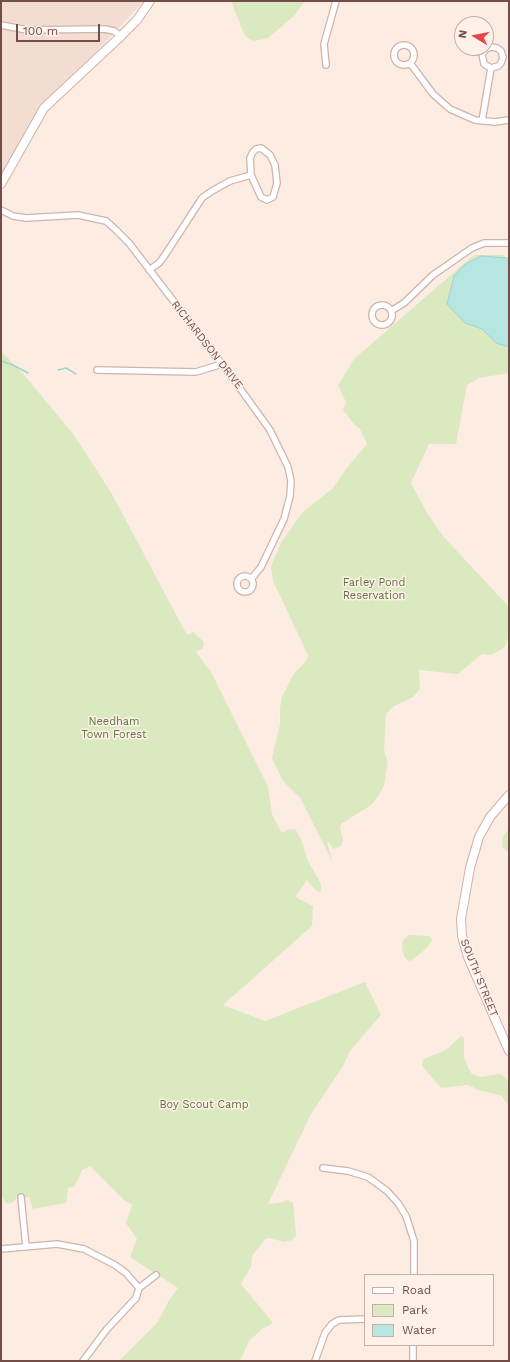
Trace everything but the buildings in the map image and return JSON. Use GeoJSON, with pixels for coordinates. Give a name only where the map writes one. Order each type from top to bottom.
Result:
{"type":"FeatureCollection","features":[{"type":"Feature","properties":{"kind":"street"},"geometry":{"type":"LineString","coordinates":[[1,184],[34,123],[44,108],[122,36],[137,20],[150,1]]}},
{"type":"Feature","properties":{"kind":"street"},"geometry":{"type":"LineString","coordinates":[[326,65],[324,44],[336,1]]}},
{"type":"Feature","properties":{"kind":"street"},"geometry":{"type":"LineString","coordinates":[[1,24],[23,30],[105,29],[114,31],[122,36]]}},
{"type":"Feature","properties":{"kind":"street"},"geometry":{"type":"LineString","coordinates":[[410,63],[433,94],[445,106],[462,116],[482,121],[509,120]]}},
{"type":"Feature","properties":{"kind":"street"},"geometry":{"type":"LineString","coordinates":[[482,121],[491,68]]}},
{"type":"Feature","properties":{"kind":"street"},"geometry":{"type":"LineString","coordinates":[[262,148],[270,155],[275,166],[277,183],[273,198],[267,200],[261,197],[251,174],[250,158],[256,149],[262,148]]}},
{"type":"Feature","properties":{"kind":"street"},"geometry":{"type":"LineString","coordinates":[[149,270],[159,263],[202,198],[230,181],[251,174]]}},
{"type":"Feature","properties":{"kind":"street","name":"RICHARDSON DRIVE"},"geometry":{"type":"LineString","coordinates":[[1,210],[14,216],[26,218],[78,215],[106,221],[129,243],[222,364],[270,430],[288,467],[291,481],[290,496],[284,519],[261,567],[252,578]]}},
{"type":"Feature","properties":{"kind":"street"},"geometry":{"type":"LineString","coordinates":[[391,311],[404,303],[438,271],[472,248],[484,243],[509,243]]}},
{"type":"Feature","properties":{"kind":"street"},"geometry":{"type":"LineString","coordinates":[[97,370],[196,372],[222,364]]}},
{"type":"Feature","properties":{"kind":"street","name":"SOUTH STREET"},"geometry":{"type":"LineString","coordinates":[[509,795],[490,817],[479,837],[470,868],[461,919],[462,936],[468,957],[509,1051]]}},
{"type":"Feature","properties":{"kind":"street"},"geometry":{"type":"LineString","coordinates":[[323,1168],[348,1171],[368,1177],[387,1190],[398,1203],[406,1216],[414,1241],[414,1274]]}},
{"type":"Feature","properties":{"kind":"street"},"geometry":{"type":"LineString","coordinates":[[21,1197],[26,1246]]}},
{"type":"Feature","properties":{"kind":"street"},"geometry":{"type":"LineString","coordinates":[[1,1249],[57,1244],[84,1248],[115,1265],[131,1278],[139,1288]]}},
{"type":"Feature","properties":{"kind":"street"},"geometry":{"type":"LineString","coordinates":[[83,1361],[107,1329],[136,1298],[139,1288],[156,1275]]}},
{"type":"Feature","properties":{"kind":"street"},"geometry":{"type":"LineString","coordinates":[[315,1361],[325,1333],[332,1324],[339,1320],[364,1319]]}},
{"type":"Feature","properties":{"kind":"street"},"geometry":{"type":"LineString","coordinates":[[413,1346],[413,1361]]}},
{"type":"Feature","properties":{"kind":"shaded area"},"geometry":{"type":"Polygon","coordinates":[[[1,1],[144,1],[77,72],[46,100],[32,120],[1,174],[1,1]]]}},
{"type":"Feature","properties":{"kind":"green space"},"geometry":{"type":"Polygon","coordinates":[[[231,1],[305,1],[294,16],[268,38],[254,41],[249,39],[244,34],[231,1]]]}},
{"type":"Feature","properties":{"kind":"green space","name":"Farley Pond Reservation"},"geometry":{"type":"Polygon","coordinates":[[[474,255],[505,255],[504,264],[509,272],[509,373],[479,378],[467,385],[456,444],[429,444],[411,483],[427,513],[443,536],[509,607],[509,634],[506,645],[502,649],[491,655],[482,654],[458,674],[419,670],[419,690],[413,697],[394,706],[386,714],[384,751],[388,763],[384,785],[379,795],[371,805],[341,824],[340,829],[343,839],[341,846],[334,849],[327,841],[332,861],[301,799],[283,781],[272,758],[280,724],[282,697],[293,675],[306,661],[308,655],[273,581],[271,566],[282,541],[302,513],[333,488],[346,469],[367,444],[360,429],[343,410],[346,402],[338,385],[355,358],[474,255]]]}},
{"type":"Feature","properties":{"kind":"green space"},"geometry":{"type":"Polygon","coordinates":[[[1,351],[26,377],[74,435],[112,494],[187,635],[193,632],[204,642],[203,648],[196,652],[211,672],[268,787],[272,814],[282,833],[290,829],[296,830],[302,841],[307,859],[321,884],[321,891],[318,892],[305,879],[306,882],[295,897],[313,906],[312,926],[223,1005],[265,1021],[365,982],[381,1015],[350,1051],[343,1066],[311,1114],[268,1204],[288,1200],[293,1203],[296,1235],[292,1240],[284,1242],[270,1238],[265,1239],[252,1256],[251,1266],[241,1284],[273,1323],[262,1329],[249,1341],[240,1361],[119,1361],[157,1323],[168,1302],[178,1288],[130,1257],[137,1239],[126,1223],[132,1205],[124,1200],[90,1166],[82,1170],[75,1186],[68,1188],[66,1203],[33,1209],[29,1197],[16,1198],[14,1202],[7,1204],[1,1196],[1,351]]]}},
{"type":"Feature","properties":{"kind":"green space"},"geometry":{"type":"Polygon","coordinates":[[[509,828],[509,853],[503,848],[502,843],[503,837],[509,828]]]}},
{"type":"Feature","properties":{"kind":"green space"},"geometry":{"type":"Polygon","coordinates":[[[409,935],[430,936],[432,940],[427,948],[412,960],[408,961],[404,956],[402,948],[403,940],[409,935]]]}},
{"type":"Feature","properties":{"kind":"green space"},"geometry":{"type":"Polygon","coordinates":[[[461,1036],[464,1038],[464,1057],[472,1074],[480,1077],[500,1074],[505,1077],[509,1083],[509,1107],[502,1096],[478,1090],[467,1085],[441,1088],[422,1065],[424,1059],[446,1050],[461,1036]]]}},
{"type":"Feature","properties":{"kind":"water"},"geometry":{"type":"Polygon","coordinates":[[[481,256],[509,258],[509,347],[496,343],[482,329],[465,323],[447,304],[454,276],[464,265],[481,256]]]}},
{"type":"Feature","properties":{"kind":"waterway"},"geometry":{"type":"LineString","coordinates":[[1,361],[13,365],[28,373]]}},
{"type":"Feature","properties":{"kind":"waterway"},"geometry":{"type":"LineString","coordinates":[[58,370],[66,368],[76,374]]}},
{"type":"Feature","properties":{"kind":"park label","name":"Needham Town Forest"},"geometry":{"type":"Point","coordinates":[114,728]}},
{"type":"Feature","properties":{"kind":"park label","name":"Boy Scout Camp"},"geometry":{"type":"Point","coordinates":[204,1105]}}]}
